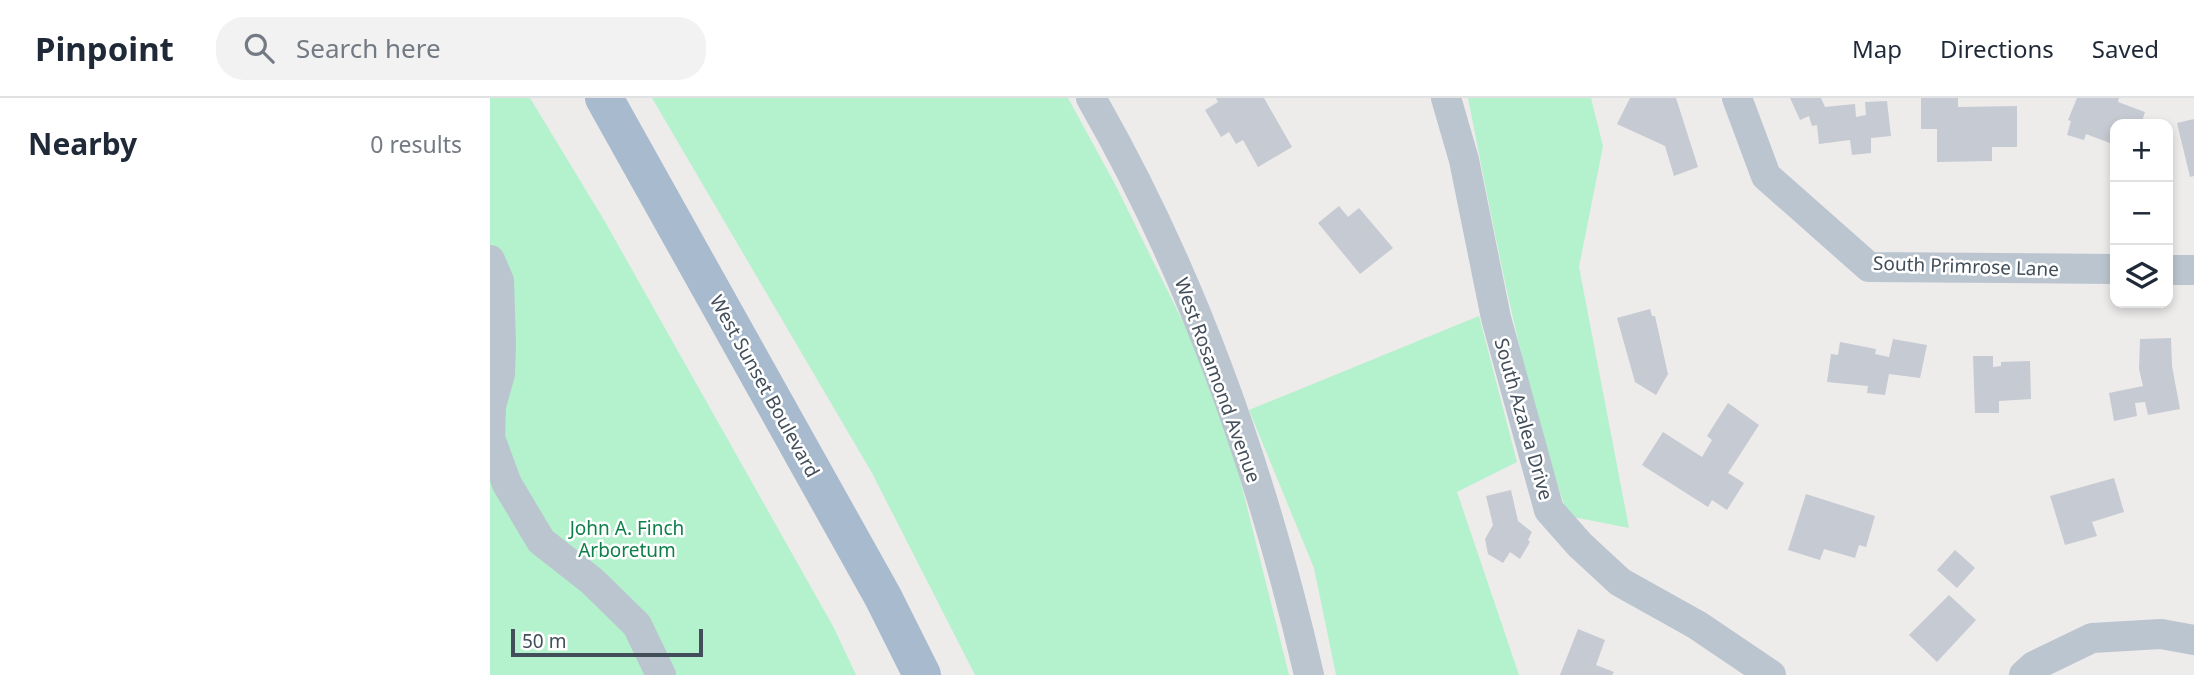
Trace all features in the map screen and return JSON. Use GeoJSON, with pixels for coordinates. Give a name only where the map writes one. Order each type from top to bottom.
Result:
{"type":"FeatureCollection","features":[{"type":"Feature","properties":{"kind":"main road","name":"West Sunset Boulevard"},"geometry":{"type":"LineString","coordinates":[[604,98],[883,597],[922,675]]}},
{"type":"Feature","properties":{"kind":"street","name":"West Rosamond Avenue"},"geometry":{"type":"LineString","coordinates":[[1091,98],[1125,157],[1167,245],[1238,423],[1292,600],[1309,675]]}},
{"type":"Feature","properties":{"kind":"street","name":"South Azalea Drive"},"geometry":{"type":"LineString","coordinates":[[1446,98],[1467,173],[1496,318],[1549,510],[1580,545],[1620,582],[1697,625],[1771,675]]}},
{"type":"Feature","properties":{"kind":"street","name":"South Primrose Lane"},"geometry":{"type":"LineString","coordinates":[[1737,98],[1766,176],[1869,267],[2110,270]]}},
{"type":"Feature","properties":{"kind":"street"},"geometry":{"type":"LineString","coordinates":[[490,260],[499,281],[501,344],[500,374],[491,406],[490,438],[507,484],[541,541],[592,581],[637,625],[661,675]]}},
{"type":"Feature","properties":{"kind":"street"},"geometry":{"type":"LineString","coordinates":[[2173,270],[2194,270]]}},
{"type":"Feature","properties":{"kind":"street"},"geometry":{"type":"LineString","coordinates":[[2024,675],[2034,666],[2092,638],[2161,634],[2194,640]]}},
{"type":"Feature","properties":{"kind":"green space","name":"John A. Finch Arboretum"},"geometry":{"type":"Polygon","coordinates":[[[490,98],[530,98],[604,220],[834,628],[856,675],[490,675],[490,98]]]}},
{"type":"Feature","properties":{"kind":"green space"},"geometry":{"type":"Polygon","coordinates":[[[652,98],[1068,98],[1116,186],[1219,395],[1289,675],[975,675],[872,473],[652,98]]]}},
{"type":"Feature","properties":{"kind":"green space"},"geometry":{"type":"Polygon","coordinates":[[[1468,98],[1591,98],[1603,146],[1579,267],[1629,528],[1568,516],[1551,465],[1523,361],[1468,98]]]}},
{"type":"Feature","properties":{"kind":"green space"},"geometry":{"type":"Polygon","coordinates":[[[1479,316],[1517,462],[1457,492],[1519,675],[1336,675],[1314,568],[1249,410],[1479,316]]]}},
{"type":"Feature","properties":{"kind":"building"},"geometry":{"type":"Polygon","coordinates":[[[1216,98],[1264,98],[1292,147],[1258,167],[1243,140],[1236,144],[1229,132],[1221,137],[1205,110],[1218,102],[1216,98]]]}},
{"type":"Feature","properties":{"kind":"building"},"geometry":{"type":"Polygon","coordinates":[[[1630,98],[1676,98],[1698,167],[1674,176],[1665,146],[1617,124],[1630,98]]]}},
{"type":"Feature","properties":{"kind":"building"},"geometry":{"type":"Polygon","coordinates":[[[1790,98],[1821,98],[1825,107],[1855,104],[1856,117],[1866,115],[1865,102],[1887,101],[1891,136],[1871,138],[1871,153],[1852,155],[1850,140],[1819,144],[1817,125],[1812,126],[1809,116],[1800,120],[1790,98]]]}},
{"type":"Feature","properties":{"kind":"building"},"geometry":{"type":"Polygon","coordinates":[[[1921,98],[1958,98],[1958,107],[2017,106],[2017,147],[1992,147],[1992,161],[1937,162],[1937,129],[1921,129],[1921,98]]]}},
{"type":"Feature","properties":{"kind":"building"},"geometry":{"type":"Polygon","coordinates":[[[2077,98],[2119,98],[2118,102],[2145,112],[2143,119],[2110,119],[2110,143],[2086,134],[2084,140],[2067,135],[2071,121],[2068,120],[2077,98]]]}},
{"type":"Feature","properties":{"kind":"building"},"geometry":{"type":"Polygon","coordinates":[[[2194,119],[2194,176],[2190,177],[2177,123],[2194,119]]]}},
{"type":"Feature","properties":{"kind":"building"},"geometry":{"type":"Polygon","coordinates":[[[1339,206],[1348,217],[1359,208],[1393,248],[1360,274],[1318,223],[1339,206]]]}},
{"type":"Feature","properties":{"kind":"building"},"geometry":{"type":"Polygon","coordinates":[[[1650,309],[1652,316],[1655,316],[1668,374],[1656,395],[1635,382],[1617,318],[1650,309]]]}},
{"type":"Feature","properties":{"kind":"building"},"geometry":{"type":"Polygon","coordinates":[[[2171,338],[2172,366],[2180,409],[2148,415],[2145,402],[2135,403],[2137,416],[2114,421],[2109,393],[2143,386],[2139,369],[2140,339],[2171,338]]]}},
{"type":"Feature","properties":{"kind":"building"},"geometry":{"type":"Polygon","coordinates":[[[1893,339],[1927,345],[1920,378],[1889,374],[1885,395],[1867,393],[1868,386],[1827,382],[1831,354],[1838,355],[1840,342],[1876,349],[1875,354],[1889,357],[1893,339]]]}},
{"type":"Feature","properties":{"kind":"building"},"geometry":{"type":"Polygon","coordinates":[[[1973,356],[1993,356],[1993,367],[2001,366],[2001,362],[2030,361],[2031,399],[1999,401],[1999,413],[1975,413],[1973,356]]]}},
{"type":"Feature","properties":{"kind":"building"},"geometry":{"type":"Polygon","coordinates":[[[1728,403],[1759,425],[1728,473],[1744,483],[1727,510],[1712,500],[1708,507],[1642,465],[1663,432],[1702,457],[1712,440],[1707,436],[1728,403]]]}},
{"type":"Feature","properties":{"kind":"building"},"geometry":{"type":"Polygon","coordinates":[[[2114,478],[2124,512],[2092,522],[2097,536],[2065,545],[2050,496],[2114,478]]]}},
{"type":"Feature","properties":{"kind":"building"},"geometry":{"type":"Polygon","coordinates":[[[1511,490],[1518,521],[1532,532],[1528,540],[1530,542],[1520,559],[1510,552],[1503,563],[1488,554],[1485,539],[1493,525],[1486,496],[1511,490]]]}},
{"type":"Feature","properties":{"kind":"building"},"geometry":{"type":"Polygon","coordinates":[[[1806,494],[1875,516],[1866,547],[1859,545],[1855,558],[1824,549],[1820,560],[1788,550],[1806,494]]]}},
{"type":"Feature","properties":{"kind":"building"},"geometry":{"type":"Polygon","coordinates":[[[1955,550],[1975,568],[1957,588],[1937,570],[1955,550]]]}},
{"type":"Feature","properties":{"kind":"building"},"geometry":{"type":"Polygon","coordinates":[[[1949,595],[1976,620],[1937,662],[1909,635],[1949,595]]]}},
{"type":"Feature","properties":{"kind":"building"},"geometry":{"type":"Polygon","coordinates":[[[1578,629],[1605,640],[1596,665],[1614,672],[1612,675],[1560,675],[1578,629]]]}}]}
